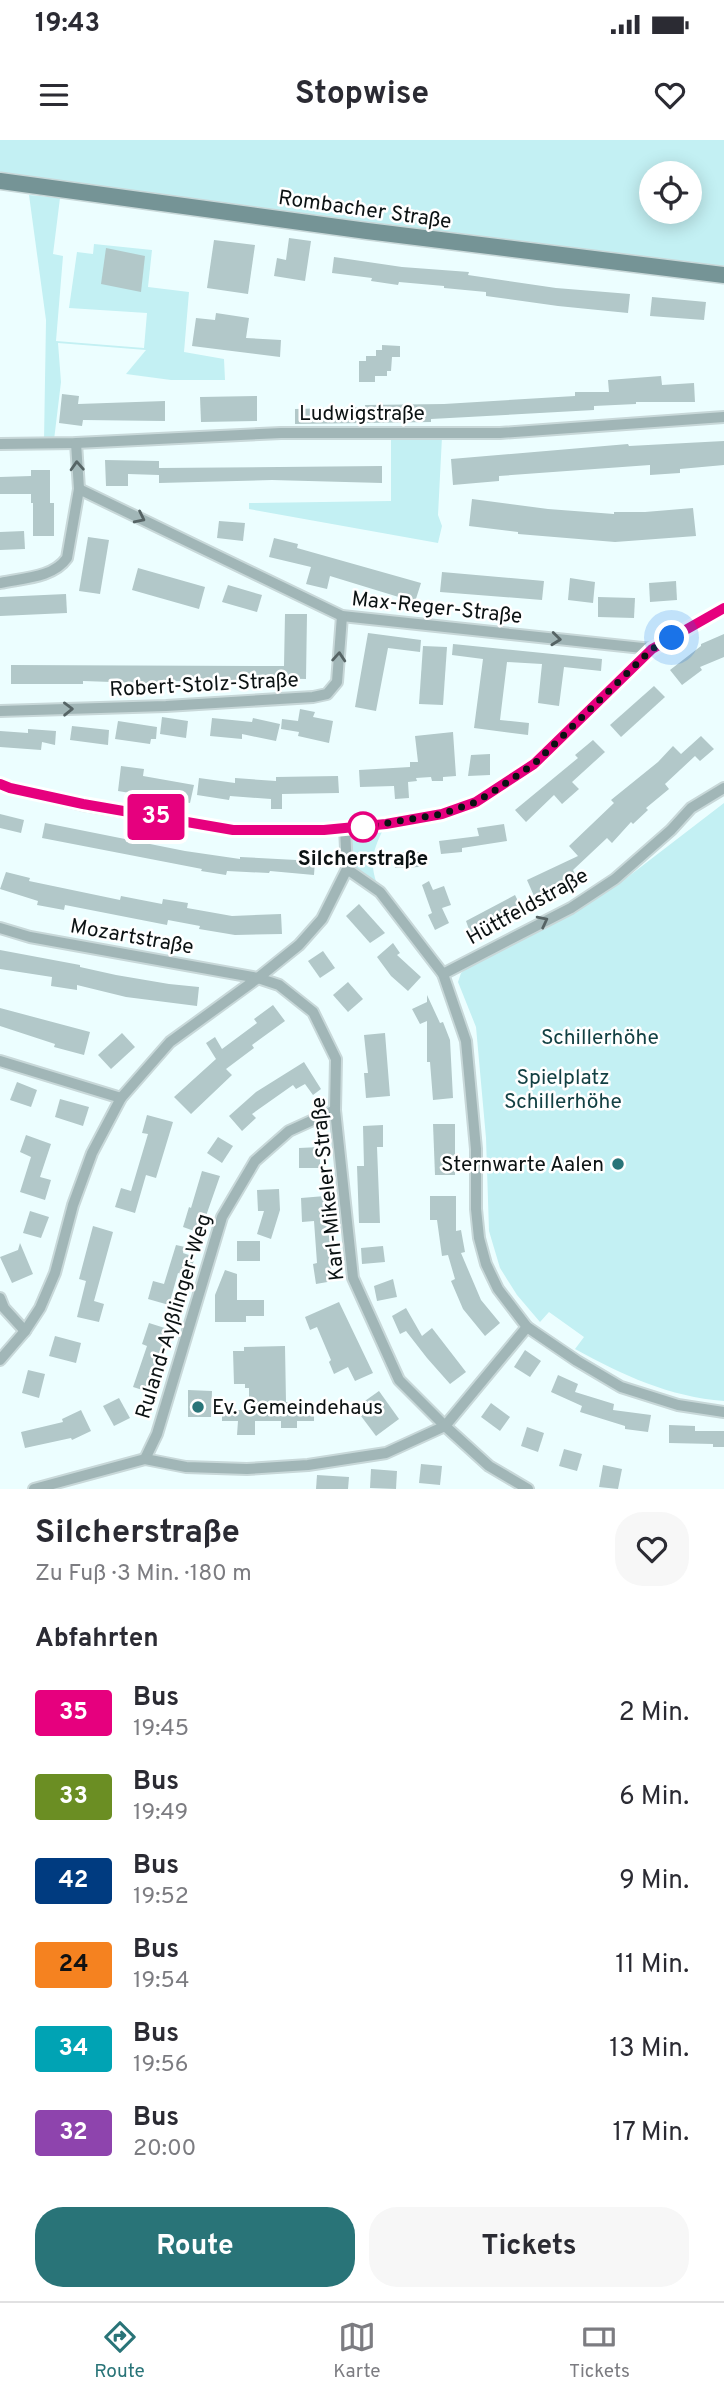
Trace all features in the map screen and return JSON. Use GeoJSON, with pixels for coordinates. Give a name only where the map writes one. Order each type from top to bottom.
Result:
{"type":"FeatureCollection","features":[{"type":"Feature","properties":{"kind":"main road","name":"Rombacher Straße"},"geometry":{"type":"LineString","coordinates":[[0,181],[407,236],[724,275]]}},
{"type":"Feature","properties":{"kind":"street","name":"Ludwigstraße"},"geometry":{"type":"LineString","coordinates":[[0,444],[76,443],[281,432],[500,433],[724,417]]}},
{"type":"Feature","properties":{"kind":"street"},"geometry":{"type":"LineString","coordinates":[[0,583],[51,572],[67,558],[79,488],[76,443]]}},
{"type":"Feature","properties":{"kind":"street","name":"Max-Reger-Straße"},"geometry":{"type":"LineString","coordinates":[[79,488],[342,616],[652,649]]}},
{"type":"Feature","properties":{"kind":"street"},"geometry":{"type":"LineString","coordinates":[[0,784],[83,804],[233,830],[274,832],[345,828],[430,816],[476,802],[534,764],[652,649],[724,608]]}},
{"type":"Feature","properties":{"kind":"street","name":"Robert-Stolz-Straße"},"geometry":{"type":"LineString","coordinates":[[0,710],[166,706],[327,694],[337,682],[342,616]]}},
{"type":"Feature","properties":{"kind":"street","name":"Hüttfeldstraße"},"geometry":{"type":"LineString","coordinates":[[443,974],[571,908],[615,879],[671,830],[691,808],[724,788]]}},
{"type":"Feature","properties":{"kind":"street"},"geometry":{"type":"LineString","coordinates":[[0,1360],[25,1331],[40,1308],[55,1273],[73,1205],[92,1153],[121,1098],[170,1042],[258,978],[299,944],[322,919],[347,869],[345,828]]}},
{"type":"Feature","properties":{"kind":"street"},"geometry":{"type":"LineString","coordinates":[[347,869],[380,892],[443,974],[466,1041],[476,1149],[479,1238],[486,1264],[498,1289],[527,1327],[621,1387],[678,1405],[724,1412]]}},
{"type":"Feature","properties":{"kind":"street","name":"Mozartstraße"},"geometry":{"type":"LineString","coordinates":[[0,928],[30,937],[258,978]]}},
{"type":"Feature","properties":{"kind":"street","name":"Karl-Mikeler-Straße"},"geometry":{"type":"LineString","coordinates":[[258,978],[279,985],[313,1012],[336,1059],[335,1110],[353,1278],[399,1380],[489,1466],[528,1489]]}},
{"type":"Feature","properties":{"kind":"street"},"geometry":{"type":"LineString","coordinates":[[0,1061],[121,1098]]}},
{"type":"Feature","properties":{"kind":"street","name":"Ruland-Ayßlinger-Weg"},"geometry":{"type":"LineString","coordinates":[[145,1459],[157,1434],[222,1217],[255,1161],[289,1131],[335,1110]]}},
{"type":"Feature","properties":{"kind":"street"},"geometry":{"type":"LineString","coordinates":[[0,1298],[4,1308],[25,1331]]}},
{"type":"Feature","properties":{"kind":"street"},"geometry":{"type":"LineString","coordinates":[[34,1489],[145,1459],[186,1467],[247,1469],[308,1465],[386,1453],[445,1426],[527,1327]]}},
{"type":"Feature","properties":{"kind":"green space"},"geometry":{"type":"Polygon","coordinates":[[[0,140],[724,140],[724,268],[0,178],[0,140]]]}},
{"type":"Feature","properties":{"kind":"green space"},"geometry":{"type":"Polygon","coordinates":[[[29,195],[60,198],[53,254],[63,256],[56,341],[144,348],[147,313],[69,308],[77,252],[93,254],[94,244],[152,250],[148,287],[189,292],[184,352],[224,359],[225,380],[171,380],[126,374],[146,350],[58,343],[61,382],[54,440],[44,441],[46,320],[29,195]]]}},
{"type":"Feature","properties":{"kind":"green space"},"geometry":{"type":"Polygon","coordinates":[[[442,437],[438,515],[442,526],[438,543],[249,509],[249,503],[391,501],[391,438],[442,437]]]}},
{"type":"Feature","properties":{"kind":"green space","name":"Schillerhöhe"},"geometry":{"type":"Polygon","coordinates":[[[724,803],[724,1401],[666,1390],[593,1359],[575,1349],[584,1337],[549,1312],[540,1322],[517,1295],[500,1268],[489,1231],[486,1138],[476,1027],[458,982],[461,973],[475,962],[616,886],[724,803]]]}},
{"type":"Feature","properties":{"kind":"green space"},"geometry":{"type":"Polygon","coordinates":[[[386,824],[373,857],[374,873],[380,892],[350,867],[347,832],[386,824]]]}},
{"type":"Feature","properties":{"kind":"building"},"geometry":{"type":"Polygon","coordinates":[[[289,238],[311,241],[305,281],[274,276],[277,258],[286,260],[289,238]]]}},
{"type":"Feature","properties":{"kind":"building"},"geometry":{"type":"Polygon","coordinates":[[[214,240],[255,245],[248,294],[207,288],[214,240]]]}},
{"type":"Feature","properties":{"kind":"building"},"geometry":{"type":"Polygon","coordinates":[[[106,248],[145,256],[141,292],[101,284],[106,248]]]}},
{"type":"Feature","properties":{"kind":"building"},"geometry":{"type":"Polygon","coordinates":[[[334,257],[402,267],[469,272],[468,275],[556,288],[630,294],[628,313],[486,296],[486,292],[444,286],[399,282],[398,285],[371,281],[372,278],[332,273],[334,257]]]}},
{"type":"Feature","properties":{"kind":"building"},"geometry":{"type":"Polygon","coordinates":[[[652,297],[706,302],[704,320],[650,316],[652,297]]]}},
{"type":"Feature","properties":{"kind":"building"},"geometry":{"type":"Polygon","coordinates":[[[216,313],[249,318],[246,338],[281,340],[280,357],[192,346],[196,318],[215,320],[216,313]]]}},
{"type":"Feature","properties":{"kind":"building"},"geometry":{"type":"Polygon","coordinates":[[[382,345],[400,346],[400,357],[392,357],[391,371],[387,371],[387,376],[375,376],[375,382],[359,382],[359,361],[366,361],[366,356],[376,356],[376,350],[382,350],[382,345]]]}},
{"type":"Feature","properties":{"kind":"building"},"geometry":{"type":"Polygon","coordinates":[[[661,376],[662,385],[694,383],[695,402],[636,402],[594,406],[594,410],[431,419],[431,422],[295,424],[295,409],[575,396],[575,392],[609,392],[608,380],[661,376]]]}},
{"type":"Feature","properties":{"kind":"building"},"geometry":{"type":"Polygon","coordinates":[[[62,394],[79,396],[78,404],[165,401],[165,421],[83,420],[82,426],[59,423],[62,394]]]}},
{"type":"Feature","properties":{"kind":"building"},"geometry":{"type":"Polygon","coordinates":[[[257,396],[257,421],[201,422],[200,397],[257,396]]]}},
{"type":"Feature","properties":{"kind":"building"},"geometry":{"type":"Polygon","coordinates":[[[724,441],[724,465],[680,469],[680,473],[650,475],[650,465],[499,476],[499,481],[453,485],[451,459],[628,444],[724,441]]]}},
{"type":"Feature","properties":{"kind":"building"},"geometry":{"type":"Polygon","coordinates":[[[105,460],[159,461],[159,468],[382,466],[382,483],[272,480],[159,483],[159,475],[128,474],[128,486],[106,486],[105,460]]]}},
{"type":"Feature","properties":{"kind":"building"},"geometry":{"type":"Polygon","coordinates":[[[31,470],[50,470],[54,536],[33,536],[31,494],[0,494],[0,477],[31,476],[31,470]]]}},
{"type":"Feature","properties":{"kind":"building"},"geometry":{"type":"Polygon","coordinates":[[[472,499],[614,514],[693,508],[696,536],[615,542],[518,534],[469,526],[472,499]]]}},
{"type":"Feature","properties":{"kind":"building"},"geometry":{"type":"Polygon","coordinates":[[[219,521],[245,523],[243,541],[217,538],[219,521]]]}},
{"type":"Feature","properties":{"kind":"building"},"geometry":{"type":"Polygon","coordinates":[[[24,531],[25,549],[0,550],[0,532],[24,531]]]}},
{"type":"Feature","properties":{"kind":"building"},"geometry":{"type":"Polygon","coordinates":[[[88,537],[109,540],[100,594],[79,591],[88,537]]]}},
{"type":"Feature","properties":{"kind":"building"},"geometry":{"type":"Polygon","coordinates":[[[274,538],[298,544],[297,548],[421,583],[415,602],[330,576],[327,589],[306,584],[311,567],[269,557],[274,538]]]}},
{"type":"Feature","properties":{"kind":"building"},"geometry":{"type":"Polygon","coordinates":[[[138,568],[205,587],[199,609],[132,590],[138,568]]]}},
{"type":"Feature","properties":{"kind":"building"},"geometry":{"type":"Polygon","coordinates":[[[442,572],[544,581],[542,600],[440,592],[442,572]]]}},
{"type":"Feature","properties":{"kind":"building"},"geometry":{"type":"Polygon","coordinates":[[[570,578],[595,582],[593,603],[568,600],[570,578]]]}},
{"type":"Feature","properties":{"kind":"building"},"geometry":{"type":"Polygon","coordinates":[[[676,581],[677,600],[650,602],[649,583],[676,581]]]}},
{"type":"Feature","properties":{"kind":"building"},"geometry":{"type":"Polygon","coordinates":[[[228,585],[262,595],[257,612],[222,602],[228,585]]]}},
{"type":"Feature","properties":{"kind":"building"},"geometry":{"type":"Polygon","coordinates":[[[66,594],[67,613],[0,616],[0,597],[66,594]]]}},
{"type":"Feature","properties":{"kind":"building"},"geometry":{"type":"Polygon","coordinates":[[[598,597],[635,598],[634,618],[598,617],[598,597]]]}},
{"type":"Feature","properties":{"kind":"building"},"geometry":{"type":"Polygon","coordinates":[[[285,614],[307,614],[306,679],[267,678],[267,682],[169,681],[169,684],[83,681],[83,684],[11,684],[11,665],[284,666],[285,614]]]}},
{"type":"Feature","properties":{"kind":"building"},"geometry":{"type":"Polygon","coordinates":[[[368,633],[421,640],[420,652],[388,648],[376,711],[355,707],[368,633]]]}},
{"type":"Feature","properties":{"kind":"building"},"geometry":{"type":"Polygon","coordinates":[[[724,634],[724,657],[700,667],[702,670],[682,685],[670,670],[701,644],[724,634]]]}},
{"type":"Feature","properties":{"kind":"building"},"geometry":{"type":"Polygon","coordinates":[[[453,644],[602,659],[601,671],[564,667],[559,706],[538,703],[542,664],[507,662],[500,720],[529,723],[528,735],[474,728],[483,659],[452,655],[453,644]]]}},
{"type":"Feature","properties":{"kind":"building"},"geometry":{"type":"Polygon","coordinates":[[[423,646],[447,647],[443,705],[419,704],[423,646]]]}},
{"type":"Feature","properties":{"kind":"building"},"geometry":{"type":"Polygon","coordinates":[[[654,686],[665,697],[621,737],[610,725],[654,686]]]}},
{"type":"Feature","properties":{"kind":"building"},"geometry":{"type":"Polygon","coordinates":[[[300,709],[315,712],[313,717],[333,721],[329,743],[298,736],[299,732],[281,729],[282,719],[298,721],[300,709]]]}},
{"type":"Feature","properties":{"kind":"building"},"geometry":{"type":"Polygon","coordinates":[[[162,717],[188,721],[186,738],[160,734],[162,717]]]}},
{"type":"Feature","properties":{"kind":"building"},"geometry":{"type":"Polygon","coordinates":[[[212,718],[252,722],[253,718],[280,724],[276,741],[242,734],[242,739],[210,736],[212,718]]]}},
{"type":"Feature","properties":{"kind":"building"},"geometry":{"type":"Polygon","coordinates":[[[118,721],[157,727],[156,739],[151,739],[150,744],[115,739],[118,721]]]}},
{"type":"Feature","properties":{"kind":"building"},"geometry":{"type":"Polygon","coordinates":[[[72,726],[109,730],[108,745],[70,740],[72,726]]]}},
{"type":"Feature","properties":{"kind":"building"},"geometry":{"type":"Polygon","coordinates":[[[28,729],[56,731],[55,745],[42,742],[41,750],[0,747],[0,731],[28,733],[28,729]]]}},
{"type":"Feature","properties":{"kind":"building"},"geometry":{"type":"Polygon","coordinates":[[[453,732],[456,776],[443,777],[443,781],[432,781],[431,777],[416,778],[417,781],[408,782],[409,798],[395,799],[394,786],[360,787],[359,770],[410,767],[410,762],[418,762],[415,736],[453,732]]]}},
{"type":"Feature","properties":{"kind":"building"},"geometry":{"type":"Polygon","coordinates":[[[701,736],[714,749],[700,761],[695,756],[665,784],[669,789],[646,808],[648,810],[633,824],[631,822],[612,843],[607,838],[573,870],[576,876],[534,896],[527,880],[578,856],[569,846],[614,803],[611,800],[658,762],[673,746],[681,754],[701,736]]]}},
{"type":"Feature","properties":{"kind":"building"},"geometry":{"type":"Polygon","coordinates":[[[593,740],[605,752],[572,782],[579,789],[562,804],[554,795],[526,822],[515,810],[578,758],[575,755],[593,740]]]}},
{"type":"Feature","properties":{"kind":"building"},"geometry":{"type":"Polygon","coordinates":[[[490,754],[490,775],[468,776],[471,755],[490,754]]]}},
{"type":"Feature","properties":{"kind":"building"},"geometry":{"type":"Polygon","coordinates":[[[121,766],[144,769],[143,776],[194,785],[190,803],[118,791],[121,766]]]}},
{"type":"Feature","properties":{"kind":"building"},"geometry":{"type":"Polygon","coordinates":[[[338,776],[339,793],[282,794],[282,809],[271,809],[271,799],[230,796],[229,800],[197,795],[199,778],[235,783],[235,778],[276,781],[276,777],[338,776]]]}},
{"type":"Feature","properties":{"kind":"building"},"geometry":{"type":"Polygon","coordinates":[[[0,814],[24,820],[21,833],[0,828],[0,814]]]}},
{"type":"Feature","properties":{"kind":"building"},"geometry":{"type":"Polygon","coordinates":[[[45,823],[185,851],[240,859],[315,861],[314,875],[227,871],[226,875],[201,871],[202,869],[42,838],[45,823]]]}},
{"type":"Feature","properties":{"kind":"building"},"geometry":{"type":"Polygon","coordinates":[[[504,824],[507,841],[441,854],[439,841],[479,836],[477,828],[504,824]]]}},
{"type":"Feature","properties":{"kind":"building"},"geometry":{"type":"Polygon","coordinates":[[[419,852],[420,867],[395,868],[394,853],[419,852]]]}},
{"type":"Feature","properties":{"kind":"building"},"geometry":{"type":"Polygon","coordinates":[[[6,872],[30,878],[29,881],[120,900],[121,896],[162,904],[163,899],[188,903],[187,908],[232,916],[281,914],[282,934],[235,935],[168,920],[167,925],[65,905],[64,910],[37,905],[38,901],[0,889],[6,872]]]}},
{"type":"Feature","properties":{"kind":"building"},"geometry":{"type":"Polygon","coordinates":[[[429,881],[433,890],[444,886],[451,905],[442,908],[449,923],[435,930],[428,915],[432,913],[422,885],[429,881]]]}},
{"type":"Feature","properties":{"kind":"building"},"geometry":{"type":"Polygon","coordinates":[[[515,895],[520,905],[488,922],[491,928],[472,938],[466,921],[515,895]]]}},
{"type":"Feature","properties":{"kind":"building"},"geometry":{"type":"Polygon","coordinates":[[[359,904],[385,933],[370,943],[346,916],[359,904]]]}},
{"type":"Feature","properties":{"kind":"building"},"geometry":{"type":"Polygon","coordinates":[[[393,943],[400,953],[397,955],[421,977],[408,991],[391,976],[377,957],[393,943]]]}},
{"type":"Feature","properties":{"kind":"building"},"geometry":{"type":"Polygon","coordinates":[[[0,950],[80,965],[116,975],[199,987],[197,1006],[126,997],[77,985],[77,990],[51,986],[52,977],[0,969],[0,950]]]}},
{"type":"Feature","properties":{"kind":"building"},"geometry":{"type":"Polygon","coordinates":[[[323,951],[335,968],[320,978],[308,961],[323,951]]]}},
{"type":"Feature","properties":{"kind":"building"},"geometry":{"type":"Polygon","coordinates":[[[348,982],[363,999],[348,1012],[333,995],[348,982]]]}},
{"type":"Feature","properties":{"kind":"building"},"geometry":{"type":"Polygon","coordinates":[[[427,995],[450,1040],[453,1098],[433,1100],[430,1062],[427,1062],[427,1021],[420,1024],[412,1009],[427,1002],[427,995]]]}},
{"type":"Feature","properties":{"kind":"building"},"geometry":{"type":"Polygon","coordinates":[[[273,1005],[285,1021],[252,1045],[254,1048],[226,1069],[232,1075],[191,1114],[174,1097],[216,1059],[206,1043],[215,1037],[222,1049],[257,1023],[254,1019],[273,1005]]]}},
{"type":"Feature","properties":{"kind":"building"},"geometry":{"type":"Polygon","coordinates":[[[0,1008],[90,1032],[84,1055],[54,1047],[55,1044],[0,1026],[0,1008]]]}},
{"type":"Feature","properties":{"kind":"building"},"geometry":{"type":"Polygon","coordinates":[[[122,1033],[135,1047],[111,1069],[98,1055],[122,1033]]]}},
{"type":"Feature","properties":{"kind":"building"},"geometry":{"type":"Polygon","coordinates":[[[385,1033],[390,1096],[366,1098],[364,1073],[368,1073],[364,1035],[385,1033]]]}},
{"type":"Feature","properties":{"kind":"building"},"geometry":{"type":"Polygon","coordinates":[[[304,1062],[321,1089],[313,1095],[305,1084],[296,1089],[293,1085],[252,1114],[256,1118],[242,1131],[229,1116],[256,1092],[304,1062]]]}},
{"type":"Feature","properties":{"kind":"building"},"geometry":{"type":"Polygon","coordinates":[[[17,1082],[37,1090],[31,1107],[10,1100],[17,1082]]]}},
{"type":"Feature","properties":{"kind":"building"},"geometry":{"type":"Polygon","coordinates":[[[60,1099],[89,1107],[83,1126],[55,1117],[60,1099]]]}},
{"type":"Feature","properties":{"kind":"building"},"geometry":{"type":"Polygon","coordinates":[[[147,1115],[173,1122],[156,1178],[146,1175],[135,1213],[115,1207],[121,1188],[131,1191],[148,1134],[142,1133],[147,1115]]]}},
{"type":"Feature","properties":{"kind":"building"},"geometry":{"type":"Polygon","coordinates":[[[433,1124],[455,1124],[455,1175],[435,1175],[433,1124]]]}},
{"type":"Feature","properties":{"kind":"building"},"geometry":{"type":"Polygon","coordinates":[[[383,1125],[383,1147],[377,1147],[380,1223],[359,1223],[357,1166],[364,1166],[363,1126],[383,1125]]]}},
{"type":"Feature","properties":{"kind":"building"},"geometry":{"type":"Polygon","coordinates":[[[26,1135],[51,1144],[40,1177],[51,1180],[45,1200],[20,1192],[31,1157],[20,1152],[26,1135]]]}},
{"type":"Feature","properties":{"kind":"building"},"geometry":{"type":"Polygon","coordinates":[[[218,1137],[233,1146],[222,1163],[207,1153],[218,1137]]]}},
{"type":"Feature","properties":{"kind":"building"},"geometry":{"type":"Polygon","coordinates":[[[320,1147],[320,1168],[299,1168],[299,1148],[320,1147]]]}},
{"type":"Feature","properties":{"kind":"building"},"geometry":{"type":"Polygon","coordinates":[[[202,1171],[220,1176],[200,1233],[183,1227],[202,1171]]]}},
{"type":"Feature","properties":{"kind":"building"},"geometry":{"type":"Polygon","coordinates":[[[279,1189],[280,1210],[271,1239],[257,1234],[264,1211],[258,1211],[257,1190],[279,1189]]]}},
{"type":"Feature","properties":{"kind":"building"},"geometry":{"type":"Polygon","coordinates":[[[325,1196],[333,1281],[316,1284],[313,1264],[317,1263],[314,1221],[302,1222],[301,1198],[325,1196]]]}},
{"type":"Feature","properties":{"kind":"building"},"geometry":{"type":"Polygon","coordinates":[[[430,1196],[456,1196],[456,1231],[461,1230],[465,1252],[461,1253],[481,1300],[500,1323],[485,1336],[463,1309],[451,1281],[455,1279],[448,1255],[442,1256],[437,1220],[430,1220],[430,1196]]]}},
{"type":"Feature","properties":{"kind":"building"},"geometry":{"type":"Polygon","coordinates":[[[30,1211],[49,1217],[41,1238],[23,1233],[30,1211]]]}},
{"type":"Feature","properties":{"kind":"building"},"geometry":{"type":"Polygon","coordinates":[[[93,1226],[113,1232],[94,1301],[104,1304],[99,1322],[77,1317],[86,1281],[79,1279],[93,1226]]]}},
{"type":"Feature","properties":{"kind":"building"},"geometry":{"type":"Polygon","coordinates":[[[237,1241],[260,1241],[260,1261],[237,1261],[237,1241]]]}},
{"type":"Feature","properties":{"kind":"building"},"geometry":{"type":"Polygon","coordinates":[[[20,1243],[33,1274],[12,1283],[0,1257],[18,1250],[20,1243]]]}},
{"type":"Feature","properties":{"kind":"building"},"geometry":{"type":"Polygon","coordinates":[[[176,1245],[185,1247],[183,1253],[195,1257],[189,1276],[178,1273],[169,1305],[148,1299],[153,1281],[164,1284],[176,1245]]]}},
{"type":"Feature","properties":{"kind":"building"},"geometry":{"type":"Polygon","coordinates":[[[383,1246],[385,1262],[362,1264],[361,1248],[383,1246]]]}},
{"type":"Feature","properties":{"kind":"building"},"geometry":{"type":"Polygon","coordinates":[[[225,1270],[237,1274],[237,1300],[264,1300],[264,1316],[246,1316],[246,1322],[215,1322],[215,1295],[225,1270]]]}},
{"type":"Feature","properties":{"kind":"building"},"geometry":{"type":"Polygon","coordinates":[[[393,1279],[397,1297],[377,1301],[374,1286],[393,1279]]]}},
{"type":"Feature","properties":{"kind":"building"},"geometry":{"type":"Polygon","coordinates":[[[339,1302],[373,1373],[355,1381],[348,1367],[334,1374],[317,1327],[310,1330],[305,1317],[339,1302]]]}},
{"type":"Feature","properties":{"kind":"building"},"geometry":{"type":"Polygon","coordinates":[[[406,1308],[422,1336],[432,1328],[466,1372],[450,1384],[406,1331],[400,1334],[392,1316],[406,1308]]]}},
{"type":"Feature","properties":{"kind":"building"},"geometry":{"type":"Polygon","coordinates":[[[149,1323],[168,1329],[155,1369],[159,1371],[152,1393],[133,1387],[147,1346],[142,1344],[149,1323]]]}},
{"type":"Feature","properties":{"kind":"building"},"geometry":{"type":"Polygon","coordinates":[[[55,1336],[81,1343],[76,1363],[49,1356],[55,1336]]]}},
{"type":"Feature","properties":{"kind":"building"},"geometry":{"type":"Polygon","coordinates":[[[285,1346],[286,1402],[314,1402],[314,1421],[297,1421],[297,1428],[281,1428],[281,1421],[255,1421],[255,1435],[237,1435],[238,1421],[222,1421],[222,1410],[249,1410],[249,1388],[245,1388],[245,1384],[234,1384],[233,1351],[244,1351],[244,1347],[285,1346]]]}},
{"type":"Feature","properties":{"kind":"building"},"geometry":{"type":"Polygon","coordinates":[[[525,1350],[541,1361],[530,1377],[514,1367],[525,1350]]]}},
{"type":"Feature","properties":{"kind":"building"},"geometry":{"type":"Polygon","coordinates":[[[28,1370],[45,1374],[39,1398],[22,1393],[28,1370]]]}},
{"type":"Feature","properties":{"kind":"building"},"geometry":{"type":"Polygon","coordinates":[[[558,1375],[578,1384],[575,1392],[614,1404],[613,1410],[651,1415],[648,1432],[625,1429],[625,1426],[580,1412],[582,1406],[551,1392],[558,1375]]]}},
{"type":"Feature","properties":{"kind":"building","name":"Ev. Gemeindehaus"},"geometry":{"type":"Polygon","coordinates":[[[188,1390],[212,1391],[211,1417],[188,1417],[188,1390]]]}},
{"type":"Feature","properties":{"kind":"building"},"geometry":{"type":"Polygon","coordinates":[[[379,1391],[399,1419],[376,1436],[355,1408],[379,1391]]]}},
{"type":"Feature","properties":{"kind":"building"},"geometry":{"type":"Polygon","coordinates":[[[119,1398],[130,1418],[114,1426],[103,1406],[119,1398]]]}},
{"type":"Feature","properties":{"kind":"building"},"geometry":{"type":"Polygon","coordinates":[[[491,1403],[510,1417],[500,1431],[481,1417],[491,1403]]]}},
{"type":"Feature","properties":{"kind":"building"},"geometry":{"type":"Polygon","coordinates":[[[81,1410],[91,1431],[72,1440],[71,1438],[25,1448],[21,1432],[63,1422],[62,1419],[81,1410]]]}},
{"type":"Feature","properties":{"kind":"building"},"geometry":{"type":"Polygon","coordinates":[[[669,1425],[695,1426],[695,1431],[724,1431],[724,1447],[713,1447],[713,1444],[669,1443],[669,1425]]]}},
{"type":"Feature","properties":{"kind":"building"},"geometry":{"type":"Polygon","coordinates":[[[527,1427],[544,1433],[538,1452],[521,1446],[527,1427]]]}},
{"type":"Feature","properties":{"kind":"building"},"geometry":{"type":"Polygon","coordinates":[[[564,1449],[582,1454],[577,1471],[559,1466],[564,1449]]]}},
{"type":"Feature","properties":{"kind":"building"},"geometry":{"type":"Polygon","coordinates":[[[421,1464],[442,1466],[440,1485],[419,1483],[421,1464]]]}},
{"type":"Feature","properties":{"kind":"building"},"geometry":{"type":"Polygon","coordinates":[[[603,1465],[622,1469],[618,1489],[599,1487],[603,1465]]]}},
{"type":"Feature","properties":{"kind":"building"},"geometry":{"type":"Polygon","coordinates":[[[371,1469],[397,1471],[396,1489],[370,1488],[371,1469]]]}},
{"type":"Feature","properties":{"kind":"building"},"geometry":{"type":"Polygon","coordinates":[[[317,1475],[349,1477],[348,1489],[316,1489],[317,1475]]]}},
{"type":"Feature","properties":{"kind":"bus line","name":"35"},"geometry":{"type":"LineString","coordinates":[[0,784],[83,804],[233,830],[274,832],[345,828],[442,814],[476,802],[518,776],[534,764],[652,649],[724,608]]}},
{"type":"Feature","properties":{"kind":"place","name":"Silcherstraße"},"geometry":{"type":"Point","coordinates":[363,827]}},
{"type":"Feature","properties":{"kind":"place","name":"Sternwarte Aalen"},"geometry":{"type":"Point","coordinates":[618,1164]}},
{"type":"Feature","properties":{"kind":"place","name":"Ev. Gemeindehaus"},"geometry":{"type":"Point","coordinates":[198,1407]}},
{"type":"Feature","properties":{"kind":"route"},"geometry":{"type":"LineString","coordinates":[[363,827],[442,814],[476,802],[534,764],[652,649],[672,638]]}},
{"type":"Feature","properties":{"kind":"park label","name":"Spielplatz Schillerhöhe"},"geometry":{"type":"Point","coordinates":[563,1089]}}]}
